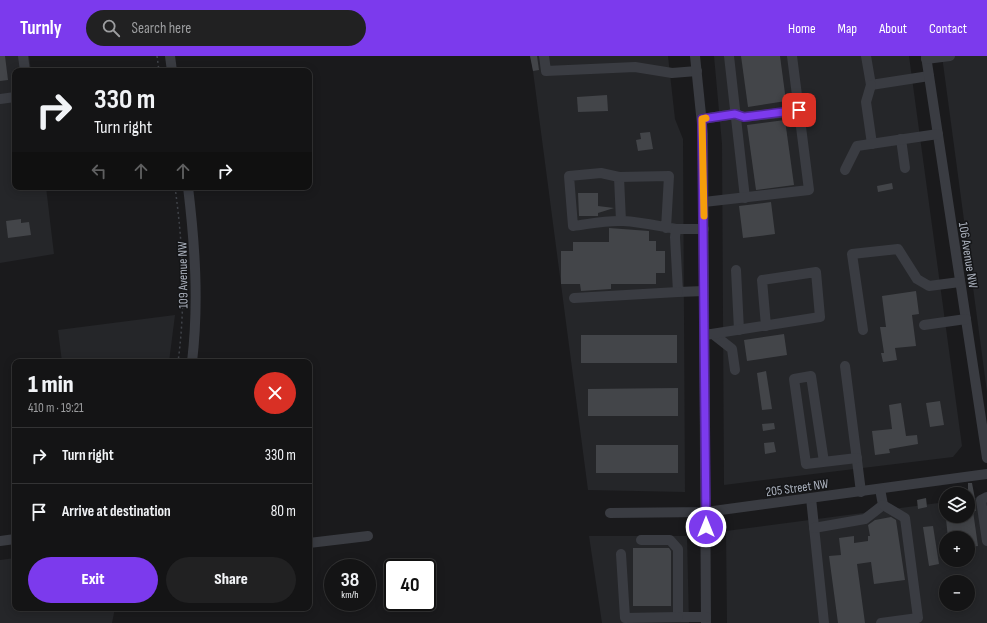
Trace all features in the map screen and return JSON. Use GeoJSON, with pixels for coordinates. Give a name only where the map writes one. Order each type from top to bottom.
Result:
{"type":"FeatureCollection","features":[{"type":"Feature","properties":{"kind":"street"},"geometry":{"type":"LineString","coordinates":[[23,56],[25,68]]}},
{"type":"Feature","properties":{"kind":"street"},"geometry":{"type":"LineString","coordinates":[[170,56],[172,68]]}},
{"type":"Feature","properties":{"kind":"street"},"geometry":{"type":"LineString","coordinates":[[544,56],[546,71],[635,67],[672,74],[697,70]]}},
{"type":"Feature","properties":{"kind":"street"},"geometry":{"type":"LineString","coordinates":[[621,554],[624,620],[663,620],[678,617],[706,620],[709,335],[704,291],[702,119],[695,56]]}},
{"type":"Feature","properties":{"kind":"street"},"geometry":{"type":"LineString","coordinates":[[729,56],[745,198]]}},
{"type":"Feature","properties":{"kind":"street"},"geometry":{"type":"LineString","coordinates":[[704,202],[809,190],[792,56]]}},
{"type":"Feature","properties":{"kind":"street"},"geometry":{"type":"LineString","coordinates":[[866,56],[870,86],[866,102],[872,144]]}},
{"type":"Feature","properties":{"kind":"street"},"geometry":{"type":"LineString","coordinates":[[926,58],[950,56]]}},
{"type":"Feature","properties":{"kind":"street","name":"106 Avenue NW"},"geometry":{"type":"LineString","coordinates":[[926,58],[987,458]]}},
{"type":"Feature","properties":{"kind":"street"},"geometry":{"type":"LineString","coordinates":[[870,86],[929,76]]}},
{"type":"Feature","properties":{"kind":"street"},"geometry":{"type":"LineString","coordinates":[[0,99],[12,97]]}},
{"type":"Feature","properties":{"kind":"street"},"geometry":{"type":"LineString","coordinates":[[702,119],[735,114],[744,117],[799,110]]}},
{"type":"Feature","properties":{"kind":"street"},"geometry":{"type":"LineString","coordinates":[[845,170],[857,146],[938,134]]}},
{"type":"Feature","properties":{"kind":"street"},"geometry":{"type":"LineString","coordinates":[[901,139],[905,168]]}},
{"type":"Feature","properties":{"kind":"street"},"geometry":{"type":"LineString","coordinates":[[678,292],[671,228],[669,176],[620,177],[601,173],[569,176],[573,226],[621,221],[671,228],[704,229]]}},
{"type":"Feature","properties":{"kind":"street"},"geometry":{"type":"LineString","coordinates":[[620,177],[621,221]]}},
{"type":"Feature","properties":{"kind":"street","name":"109 Avenue NW"},"geometry":{"type":"LineString","coordinates":[[188,190],[194,234],[196,273],[196,308],[192,359]]}},
{"type":"Feature","properties":{"kind":"street"},"geometry":{"type":"LineString","coordinates":[[863,330],[852,254],[898,249],[917,278],[930,286],[960,282]]}},
{"type":"Feature","properties":{"kind":"street"},"geometry":{"type":"LineString","coordinates":[[736,270],[739,330]]}},
{"type":"Feature","properties":{"kind":"street"},"geometry":{"type":"LineString","coordinates":[[709,335],[766,326],[820,317],[816,272],[762,280],[766,326]]}},
{"type":"Feature","properties":{"kind":"street"},"geometry":{"type":"LineString","coordinates":[[574,298],[704,291]]}},
{"type":"Feature","properties":{"kind":"street"},"geometry":{"type":"LineString","coordinates":[[924,325],[966,319]]}},
{"type":"Feature","properties":{"kind":"street"},"geometry":{"type":"LineString","coordinates":[[709,335],[732,349],[735,370]]}},
{"type":"Feature","properties":{"kind":"street"},"geometry":{"type":"LineString","coordinates":[[845,366],[858,458],[861,492]]}},
{"type":"Feature","properties":{"kind":"street"},"geometry":{"type":"LineString","coordinates":[[824,462],[811,376],[794,379],[806,464],[824,462],[858,458]]}},
{"type":"Feature","properties":{"kind":"street","name":"205 Street NW"},"geometry":{"type":"LineString","coordinates":[[610,513],[706,512],[987,474]]}},
{"type":"Feature","properties":{"kind":"street"},"geometry":{"type":"LineString","coordinates":[[880,489],[883,505],[905,518],[918,618],[881,623]]}},
{"type":"Feature","properties":{"kind":"street"},"geometry":{"type":"LineString","coordinates":[[987,497],[981,500],[987,541]]}},
{"type":"Feature","properties":{"kind":"street"},"geometry":{"type":"LineString","coordinates":[[811,498],[824,623]]}},
{"type":"Feature","properties":{"kind":"street"},"geometry":{"type":"LineString","coordinates":[[814,528],[865,519],[883,505]]}},
{"type":"Feature","properties":{"kind":"street"},"geometry":{"type":"LineString","coordinates":[[312,543],[368,536]]}},
{"type":"Feature","properties":{"kind":"street"},"geometry":{"type":"LineString","coordinates":[[0,541],[12,539]]}},
{"type":"Feature","properties":{"kind":"street"},"geometry":{"type":"LineString","coordinates":[[641,540],[670,540],[678,549],[678,617]]}},
{"type":"Feature","properties":{"kind":"path"},"geometry":{"type":"LineString","coordinates":[[157,56],[159,68]]}},
{"type":"Feature","properties":{"kind":"path"},"geometry":{"type":"LineString","coordinates":[[175,190],[182,241],[184,279],[183,312],[178,359]]}},
{"type":"Feature","properties":{"kind":"shaded area"},"geometry":{"type":"Polygon","coordinates":[[[0,56],[29,56],[31,68],[12,68],[12,190],[46,190],[54,254],[0,263],[0,56]]]}},
{"type":"Feature","properties":{"kind":"shaded area"},"geometry":{"type":"Polygon","coordinates":[[[531,56],[668,56],[675,119],[683,139],[685,492],[588,490],[531,56]]]}},
{"type":"Feature","properties":{"kind":"shaded area"},"geometry":{"type":"Polygon","coordinates":[[[714,56],[909,56],[962,446],[953,457],[724,485],[722,144],[714,56]]]}},
{"type":"Feature","properties":{"kind":"shaded area"},"geometry":{"type":"Polygon","coordinates":[[[942,56],[987,56],[987,392],[942,56]]]}},
{"type":"Feature","properties":{"kind":"shaded area"},"geometry":{"type":"Polygon","coordinates":[[[175,315],[169,359],[62,359],[58,330],[175,315]]]}},
{"type":"Feature","properties":{"kind":"shaded area"},"geometry":{"type":"Polygon","coordinates":[[[987,496],[987,623],[727,623],[726,531],[939,503],[939,523],[975,523],[975,498],[987,496]]]}},
{"type":"Feature","properties":{"kind":"shaded area"},"geometry":{"type":"Polygon","coordinates":[[[589,536],[687,536],[689,623],[602,623],[589,536]]]}},
{"type":"Feature","properties":{"kind":"shaded area"},"geometry":{"type":"Polygon","coordinates":[[[12,558],[12,611],[114,611],[112,623],[0,623],[0,560],[12,558]]]}},
{"type":"Feature","properties":{"kind":"building"},"geometry":{"type":"Polygon","coordinates":[[[0,56],[5,56],[8,80],[0,81],[0,56]]]}},
{"type":"Feature","properties":{"kind":"building"},"geometry":{"type":"Polygon","coordinates":[[[530,56],[537,56],[539,70],[533,71],[530,56]]]}},
{"type":"Feature","properties":{"kind":"building"},"geometry":{"type":"Polygon","coordinates":[[[741,56],[780,56],[786,101],[748,107],[741,56]]]}},
{"type":"Feature","properties":{"kind":"building"},"geometry":{"type":"Polygon","coordinates":[[[607,95],[608,111],[578,112],[577,97],[607,95]]]}},
{"type":"Feature","properties":{"kind":"building"},"geometry":{"type":"Polygon","coordinates":[[[785,120],[794,185],[756,190],[747,125],[785,120]]]}},
{"type":"Feature","properties":{"kind":"building"},"geometry":{"type":"Polygon","coordinates":[[[650,132],[653,149],[638,151],[636,140],[641,139],[640,133],[650,132]]]}},
{"type":"Feature","properties":{"kind":"building"},"geometry":{"type":"Polygon","coordinates":[[[892,183],[893,189],[878,192],[877,186],[892,183]]]}},
{"type":"Feature","properties":{"kind":"building"},"geometry":{"type":"Polygon","coordinates":[[[578,193],[598,193],[598,206],[614,208],[598,213],[598,216],[579,216],[578,193]]]}},
{"type":"Feature","properties":{"kind":"building"},"geometry":{"type":"Polygon","coordinates":[[[771,202],[775,234],[743,238],[739,206],[771,202]]]}},
{"type":"Feature","properties":{"kind":"building"},"geometry":{"type":"Polygon","coordinates":[[[21,219],[21,223],[29,222],[31,235],[8,238],[6,221],[21,219]]]}},
{"type":"Feature","properties":{"kind":"building"},"geometry":{"type":"Polygon","coordinates":[[[609,228],[649,231],[649,241],[656,241],[656,251],[665,251],[665,273],[656,273],[656,284],[611,284],[611,289],[581,291],[580,284],[561,284],[561,251],[573,251],[573,242],[609,242],[609,228]]]}},
{"type":"Feature","properties":{"kind":"building"},"geometry":{"type":"Polygon","coordinates":[[[916,291],[919,314],[912,315],[916,346],[895,348],[897,360],[883,362],[881,353],[884,353],[880,327],[886,327],[882,296],[916,291]]]}},
{"type":"Feature","properties":{"kind":"building"},"geometry":{"type":"Polygon","coordinates":[[[784,334],[787,355],[747,361],[744,340],[784,334]]]}},
{"type":"Feature","properties":{"kind":"building"},"geometry":{"type":"Polygon","coordinates":[[[581,335],[677,335],[677,363],[581,363],[581,335]]]}},
{"type":"Feature","properties":{"kind":"building"},"geometry":{"type":"Polygon","coordinates":[[[766,371],[772,409],[762,410],[757,373],[766,371]]]}},
{"type":"Feature","properties":{"kind":"building"},"geometry":{"type":"Polygon","coordinates":[[[678,388],[678,416],[588,416],[588,389],[678,388]]]}},
{"type":"Feature","properties":{"kind":"building"},"geometry":{"type":"Polygon","coordinates":[[[940,401],[944,425],[930,427],[926,403],[940,401]]]}},
{"type":"Feature","properties":{"kind":"building"},"geometry":{"type":"Polygon","coordinates":[[[901,403],[906,436],[917,435],[918,444],[889,449],[890,453],[875,455],[872,431],[892,429],[889,405],[901,403]]]}},
{"type":"Feature","properties":{"kind":"building"},"geometry":{"type":"Polygon","coordinates":[[[774,423],[775,429],[763,431],[762,424],[774,423]]]}},
{"type":"Feature","properties":{"kind":"building"},"geometry":{"type":"Polygon","coordinates":[[[774,442],[776,452],[765,454],[764,443],[774,442]]]}},
{"type":"Feature","properties":{"kind":"building"},"geometry":{"type":"Polygon","coordinates":[[[596,445],[678,445],[678,473],[596,473],[596,445]]]}},
{"type":"Feature","properties":{"kind":"building"},"geometry":{"type":"Polygon","coordinates":[[[968,483],[972,483],[973,487],[968,487],[968,483]]]}},
{"type":"Feature","properties":{"kind":"building"},"geometry":{"type":"Polygon","coordinates":[[[926,498],[927,507],[918,509],[917,500],[926,498]]]}},
{"type":"Feature","properties":{"kind":"building"},"geometry":{"type":"Polygon","coordinates":[[[891,517],[896,520],[905,580],[874,584],[871,562],[857,564],[865,623],[838,623],[829,556],[841,555],[839,538],[854,536],[854,543],[868,541],[868,536],[870,536],[868,525],[875,520],[891,517]]]}},
{"type":"Feature","properties":{"kind":"building"},"geometry":{"type":"Polygon","coordinates":[[[946,523],[975,523],[978,546],[975,546],[975,531],[947,531],[946,523]]]}},
{"type":"Feature","properties":{"kind":"building"},"geometry":{"type":"Polygon","coordinates":[[[933,526],[939,564],[929,566],[923,527],[933,526]]]}},
{"type":"Feature","properties":{"kind":"building"},"geometry":{"type":"Polygon","coordinates":[[[633,548],[669,548],[671,551],[671,606],[633,606],[633,548]]]}},
{"type":"Feature","properties":{"kind":"slow traffic"},"geometry":{"type":"LineString","coordinates":[[704,216],[702,119],[706,118]]}},
{"type":"Feature","properties":{"kind":"route"},"geometry":{"type":"LineString","coordinates":[[706,527],[702,119],[735,114],[744,117],[799,110]]}}]}
